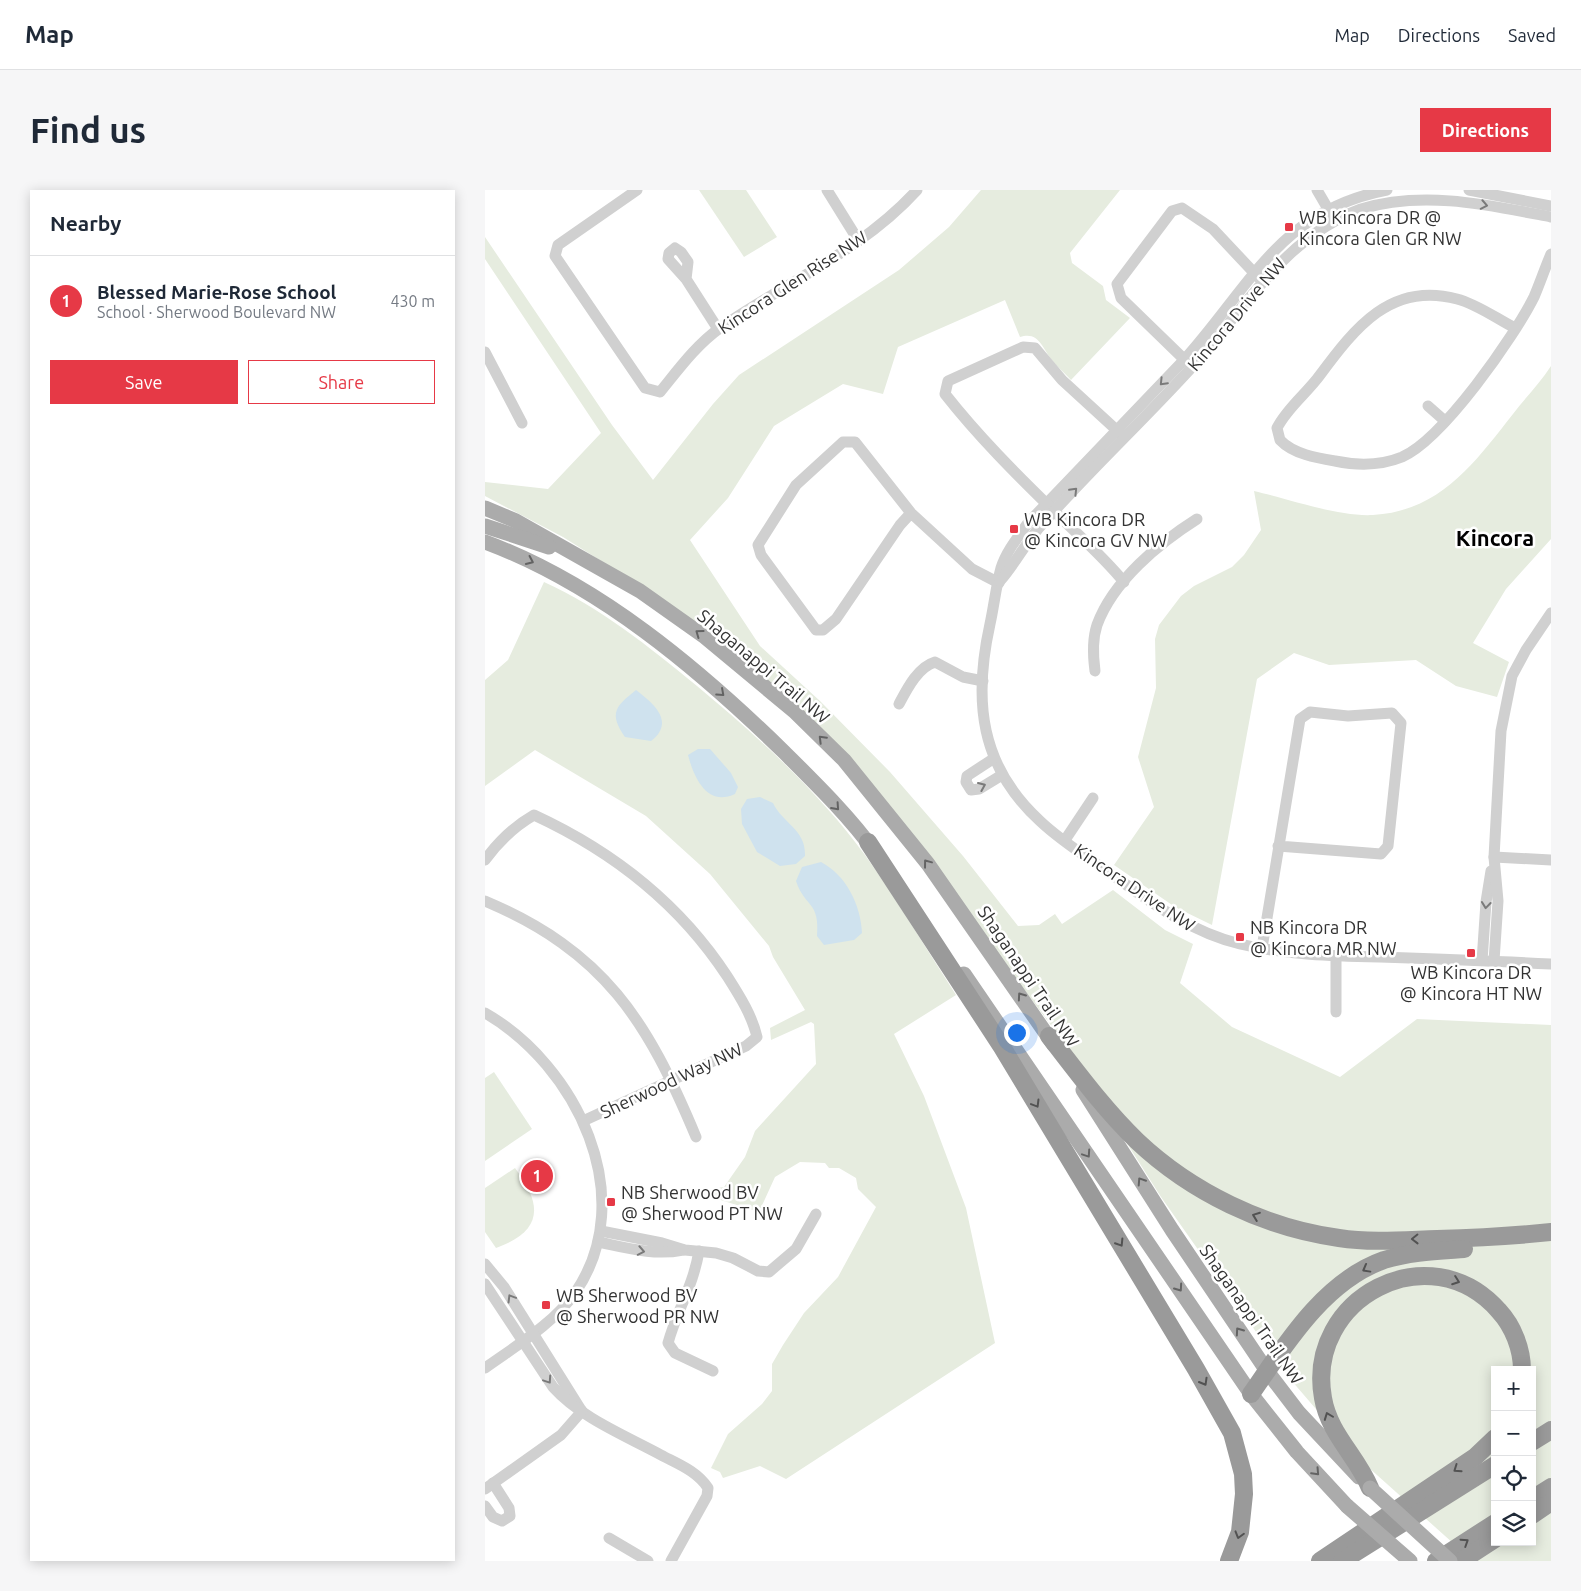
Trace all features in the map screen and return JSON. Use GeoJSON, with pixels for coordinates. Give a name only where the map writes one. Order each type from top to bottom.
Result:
{"type":"FeatureCollection","features":[{"type":"Feature","properties":{"kind":"highway"},"geometry":{"type":"LineString","coordinates":[[868,842],[1002,1047],[1196,1369],[1231,1433],[1243,1474],[1244,1494],[1241,1532],[1229,1561]]}},
{"type":"Feature","properties":{"kind":"highway"},"geometry":{"type":"LineString","coordinates":[[1049,1036],[1115,1119],[1138,1142],[1189,1182],[1251,1214],[1314,1234],[1367,1240],[1487,1237],[1551,1232]]}},
{"type":"Feature","properties":{"kind":"highway"},"geometry":{"type":"LineString","coordinates":[[1251,1394],[1326,1298],[1350,1277],[1373,1264],[1416,1253],[1551,1237]]}},
{"type":"Feature","properties":{"kind":"highway"},"geometry":{"type":"LineString","coordinates":[[1370,1488],[1365,1475],[1334,1430],[1325,1409],[1322,1388],[1323,1360],[1331,1336],[1339,1321],[1358,1299],[1387,1283],[1420,1275],[1451,1279],[1465,1284],[1493,1304],[1509,1323],[1519,1348],[1521,1366]]}},
{"type":"Feature","properties":{"kind":"highway"},"geometry":{"type":"LineString","coordinates":[[1536,1439],[1551,1430]]}},
{"type":"Feature","properties":{"kind":"highway"},"geometry":{"type":"LineString","coordinates":[[1320,1561],[1475,1457],[1491,1442]]}},
{"type":"Feature","properties":{"kind":"highway"},"geometry":{"type":"LineString","coordinates":[[1342,1561],[1491,1468]]}},
{"type":"Feature","properties":{"kind":"highway"},"geometry":{"type":"LineString","coordinates":[[1536,1496],[1551,1487]]}},
{"type":"Feature","properties":{"kind":"highway"},"geometry":{"type":"LineString","coordinates":[[1536,1512],[1551,1502]]}},
{"type":"Feature","properties":{"kind":"highway"},"geometry":{"type":"LineString","coordinates":[[1436,1561],[1491,1526]]}},
{"type":"Feature","properties":{"kind":"highway"},"geometry":{"type":"LineString","coordinates":[[1461,1561],[1491,1542]]}},
{"type":"Feature","properties":{"kind":"main road","name":"Shaganappi Trail NW"},"geometry":{"type":"LineString","coordinates":[[485,508],[516,520],[640,591],[705,637],[794,711],[844,760],[928,864],[1049,1036],[1172,1230],[1267,1372],[1299,1413],[1370,1488],[1450,1561]]}},
{"type":"Feature","properties":{"kind":"main road"},"geometry":{"type":"LineString","coordinates":[[485,526],[586,560]]}},
{"type":"Feature","properties":{"kind":"main road"},"geometry":{"type":"LineString","coordinates":[[485,542],[553,572],[661,644],[711,684],[807,774],[868,842],[993,1014],[1251,1394],[1297,1452],[1347,1506],[1410,1561]]}},
{"type":"Feature","properties":{"kind":"street","name":"Kincora Glen Rise NW"},"geometry":{"type":"LineString","coordinates":[[637,190],[558,245],[555,256],[645,388],[660,392],[685,361],[718,329],[858,240],[917,190]]}},
{"type":"Feature","properties":{"kind":"street"},"geometry":{"type":"LineString","coordinates":[[827,190],[858,240]]}},
{"type":"Feature","properties":{"kind":"street"},"geometry":{"type":"LineString","coordinates":[[1317,190],[1335,220]]}},
{"type":"Feature","properties":{"kind":"street","name":"Kincora Drive NW"},"geometry":{"type":"LineString","coordinates":[[1387,190],[1355,198],[1329,210],[1286,238],[1219,336],[1188,364],[1050,507],[1036,532],[999,582],[987,639],[983,681],[983,718],[993,759],[1002,775],[1035,816],[1065,840],[1176,918],[1208,935],[1262,948],[1336,956],[1551,964]]}},
{"type":"Feature","properties":{"kind":"street"},"geometry":{"type":"LineString","coordinates":[[1469,190],[1551,206]]}},
{"type":"Feature","properties":{"kind":"street","name":"Kincora Drive NW"},"geometry":{"type":"LineString","coordinates":[[1258,277],[1298,245],[1335,220],[1377,204],[1396,200],[1454,199],[1551,217]]}},
{"type":"Feature","properties":{"kind":"street"},"geometry":{"type":"LineString","coordinates":[[1188,364],[1121,298],[1117,284],[1172,210],[1182,208],[1199,218],[1213,229],[1258,277]]}},
{"type":"Feature","properties":{"kind":"street"},"geometry":{"type":"LineString","coordinates":[[1515,328],[1458,299],[1424,295],[1377,311],[1358,327],[1317,380],[1285,415],[1277,428],[1280,440],[1297,451],[1318,458],[1370,465],[1391,461],[1411,452],[1428,440],[1445,422],[1503,349],[1533,297],[1551,254]]}},
{"type":"Feature","properties":{"kind":"street"},"geometry":{"type":"LineString","coordinates":[[686,279],[718,329]]}},
{"type":"Feature","properties":{"kind":"street"},"geometry":{"type":"LineString","coordinates":[[1121,434],[1062,380],[1035,348],[1023,347],[948,381],[945,394],[970,425],[1106,561],[1124,582]]}},
{"type":"Feature","properties":{"kind":"street"},"geometry":{"type":"LineString","coordinates":[[485,352],[522,423]]}},
{"type":"Feature","properties":{"kind":"street"},"geometry":{"type":"LineString","coordinates":[[1428,406],[1445,422]]}},
{"type":"Feature","properties":{"kind":"street"},"geometry":{"type":"LineString","coordinates":[[911,513],[900,525],[836,619],[823,630],[817,630],[761,556],[758,545],[796,485],[843,442],[855,442],[863,450],[890,489],[911,513],[972,569],[999,582]]}},
{"type":"Feature","properties":{"kind":"street"},"geometry":{"type":"LineString","coordinates":[[1095,671],[1093,651],[1097,626],[1110,599],[1124,582],[1166,541],[1197,519]]}},
{"type":"Feature","properties":{"kind":"street"},"geometry":{"type":"LineString","coordinates":[[1482,961],[1486,902],[1494,857],[1501,731],[1508,693],[1519,662],[1551,613]]}},
{"type":"Feature","properties":{"kind":"street"},"geometry":{"type":"LineString","coordinates":[[899,704],[907,688],[927,664],[935,662],[963,677],[983,681]]}},
{"type":"Feature","properties":{"kind":"street"},"geometry":{"type":"LineString","coordinates":[[1262,948],[1278,846],[1299,719],[1310,712],[1348,716],[1392,713],[1399,718],[1401,723],[1388,846],[1381,854],[1278,846]]}},
{"type":"Feature","properties":{"kind":"street"},"geometry":{"type":"LineString","coordinates":[[993,759],[967,776],[966,782],[971,790],[979,789],[1002,775]]}},
{"type":"Feature","properties":{"kind":"street"},"geometry":{"type":"LineString","coordinates":[[1065,840],[1093,798]]}},
{"type":"Feature","properties":{"kind":"street","name":"Sherwood Way NW"},"geometry":{"type":"LineString","coordinates":[[485,860],[497,843],[511,830],[534,815],[569,832],[620,864],[668,903],[696,933],[730,981],[755,1026],[757,1037],[746,1046],[583,1121]]}},
{"type":"Feature","properties":{"kind":"street"},"geometry":{"type":"LineString","coordinates":[[1494,857],[1551,860]]}},
{"type":"Feature","properties":{"kind":"street"},"geometry":{"type":"LineString","coordinates":[[1494,857],[1498,901],[1494,961]]}},
{"type":"Feature","properties":{"kind":"street"},"geometry":{"type":"LineString","coordinates":[[485,901],[545,931],[591,966],[630,1009],[652,1041],[672,1080],[696,1137]]}},
{"type":"Feature","properties":{"kind":"street"},"geometry":{"type":"LineString","coordinates":[[1336,956],[1336,1012]]}},
{"type":"Feature","properties":{"kind":"street"},"geometry":{"type":"LineString","coordinates":[[485,1013],[513,1032],[536,1053],[570,1098],[583,1121],[593,1147],[599,1174],[602,1202],[600,1236],[589,1269],[575,1294],[551,1320],[485,1368]]}},
{"type":"Feature","properties":{"kind":"street"},"geometry":{"type":"LineString","coordinates":[[600,1236],[653,1241],[685,1250],[733,1258],[758,1271],[769,1272],[796,1249],[816,1214]]}},
{"type":"Feature","properties":{"kind":"street"},"geometry":{"type":"LineString","coordinates":[[699,1251],[688,1294],[672,1329],[668,1344],[675,1353],[713,1371]]}},
{"type":"Feature","properties":{"kind":"street"},"geometry":{"type":"LineString","coordinates":[[485,1264],[504,1287],[573,1393],[582,1412]]}},
{"type":"Feature","properties":{"kind":"street"},"geometry":{"type":"LineString","coordinates":[[485,1284],[522,1342],[564,1400],[604,1426],[696,1474],[708,1488],[707,1496],[671,1561]]}},
{"type":"Feature","properties":{"kind":"street"},"geometry":{"type":"LineString","coordinates":[[485,1506],[493,1517],[502,1521],[510,1516],[509,1508],[489,1486],[561,1435],[582,1412]]}},
{"type":"Feature","properties":{"kind":"street"},"geometry":{"type":"LineString","coordinates":[[609,1538],[648,1561]]}},
{"type":"Feature","properties":{"kind":"shaded area"},"geometry":{"type":"Polygon","coordinates":[[[699,190],[746,190],[777,237],[744,257],[699,190]]]}},
{"type":"Feature","properties":{"kind":"shaded area"},"geometry":{"type":"Polygon","coordinates":[[[981,190],[1120,190],[1070,253],[1072,263],[1103,286],[1106,300],[1130,318],[1071,380],[1054,363],[1036,338],[1032,336],[1020,337],[1005,300],[898,347],[883,394],[843,384],[774,426],[728,498],[690,540],[760,646],[820,701],[890,772],[963,856],[1018,926],[1039,925],[1055,914],[1062,924],[1113,890],[1165,930],[1193,944],[1180,983],[1232,1027],[1340,1077],[1417,1019],[1551,1025],[1551,1561],[1473,1561],[1358,1458],[1285,1373],[1161,1197],[1059,1036],[869,784],[652,593],[563,537],[485,496],[485,482],[548,489],[601,433],[485,259],[485,237],[612,425],[653,480],[713,404],[739,375],[899,270],[949,227],[981,190]]]}},
{"type":"Feature","properties":{"kind":"shaded area"},"geometry":{"type":"Polygon","coordinates":[[[1551,366],[1551,539],[1506,589],[1473,643],[1509,662],[1497,697],[1456,686],[1416,660],[1329,665],[1294,653],[1257,679],[1212,925],[1175,907],[1114,865],[1154,807],[1138,757],[1156,688],[1155,639],[1159,625],[1181,596],[1194,586],[1232,567],[1244,555],[1261,530],[1254,491],[1313,507],[1360,515],[1397,511],[1418,504],[1437,494],[1470,466],[1551,366]]]}},
{"type":"Feature","properties":{"kind":"shaded area"},"geometry":{"type":"Polygon","coordinates":[[[544,582],[605,616],[642,642],[720,705],[786,765],[847,831],[865,855],[956,995],[894,1034],[924,1096],[966,1208],[995,1343],[786,1479],[760,1466],[723,1478],[720,1472],[711,1468],[728,1434],[762,1404],[772,1391],[772,1364],[804,1313],[838,1277],[876,1207],[858,1189],[856,1178],[839,1168],[829,1168],[825,1163],[800,1162],[775,1177],[759,1212],[711,1197],[711,1189],[724,1187],[745,1157],[755,1131],[816,1064],[814,1024],[811,1022],[771,1040],[770,1028],[805,1010],[773,957],[769,946],[710,874],[646,816],[535,750],[485,786],[485,680],[508,660],[544,582]]]}},
{"type":"Feature","properties":{"kind":"shaded area"},"geometry":{"type":"Polygon","coordinates":[[[494,1072],[532,1129],[485,1161],[485,1078],[494,1072]]]}},
{"type":"Feature","properties":{"kind":"shaded area"},"geometry":{"type":"Polygon","coordinates":[[[515,1168],[530,1194],[534,1205],[534,1215],[530,1225],[523,1234],[496,1248],[485,1232],[485,1188],[515,1168]]]}},
{"type":"Feature","properties":{"kind":"water"},"geometry":{"type":"Polygon","coordinates":[[[636,690],[655,707],[662,720],[662,727],[651,741],[625,737],[617,722],[616,716],[619,706],[636,690]]]}},
{"type":"Feature","properties":{"kind":"water"},"geometry":{"type":"Polygon","coordinates":[[[698,749],[710,749],[731,773],[738,787],[735,794],[717,797],[703,788],[694,773],[688,755],[698,749]]]}},
{"type":"Feature","properties":{"kind":"water"},"geometry":{"type":"Polygon","coordinates":[[[760,797],[773,803],[802,839],[805,856],[796,864],[780,866],[757,852],[742,824],[741,809],[747,799],[760,797]]]}},
{"type":"Feature","properties":{"kind":"water"},"geometry":{"type":"Polygon","coordinates":[[[821,862],[838,875],[851,892],[859,912],[862,933],[854,940],[824,945],[817,936],[814,910],[803,896],[796,881],[802,867],[821,862]]]}},
{"type":"Feature","properties":{"kind":"place","name":"WB Kincora DR @ Kincora Glen GR NW"},"geometry":{"type":"Point","coordinates":[1289,227]}},
{"type":"Feature","properties":{"kind":"place","name":"WB Kincora DR @ Kincora GV NW"},"geometry":{"type":"Point","coordinates":[1014,529]}},
{"type":"Feature","properties":{"kind":"place","name":"NB Kincora DR @ Kincora MR NW"},"geometry":{"type":"Point","coordinates":[1240,937]}},
{"type":"Feature","properties":{"kind":"place","name":"WB Kincora DR @ Kincora HT NW"},"geometry":{"type":"Point","coordinates":[1471,953]}},
{"type":"Feature","properties":{"kind":"place","name":"Blessed Marie-Rose School"},"geometry":{"type":"Point","coordinates":[537,1176]}},
{"type":"Feature","properties":{"kind":"place","name":"NB Sherwood BV @ Sherwood PT NW"},"geometry":{"type":"Point","coordinates":[611,1202]}},
{"type":"Feature","properties":{"kind":"place","name":"WB Sherwood BV @ Sherwood PR NW"},"geometry":{"type":"Point","coordinates":[546,1305]}},
{"type":"Feature","properties":{"kind":"district","name":"Kincora"},"geometry":{"type":"Point","coordinates":[1495,537]}}]}
